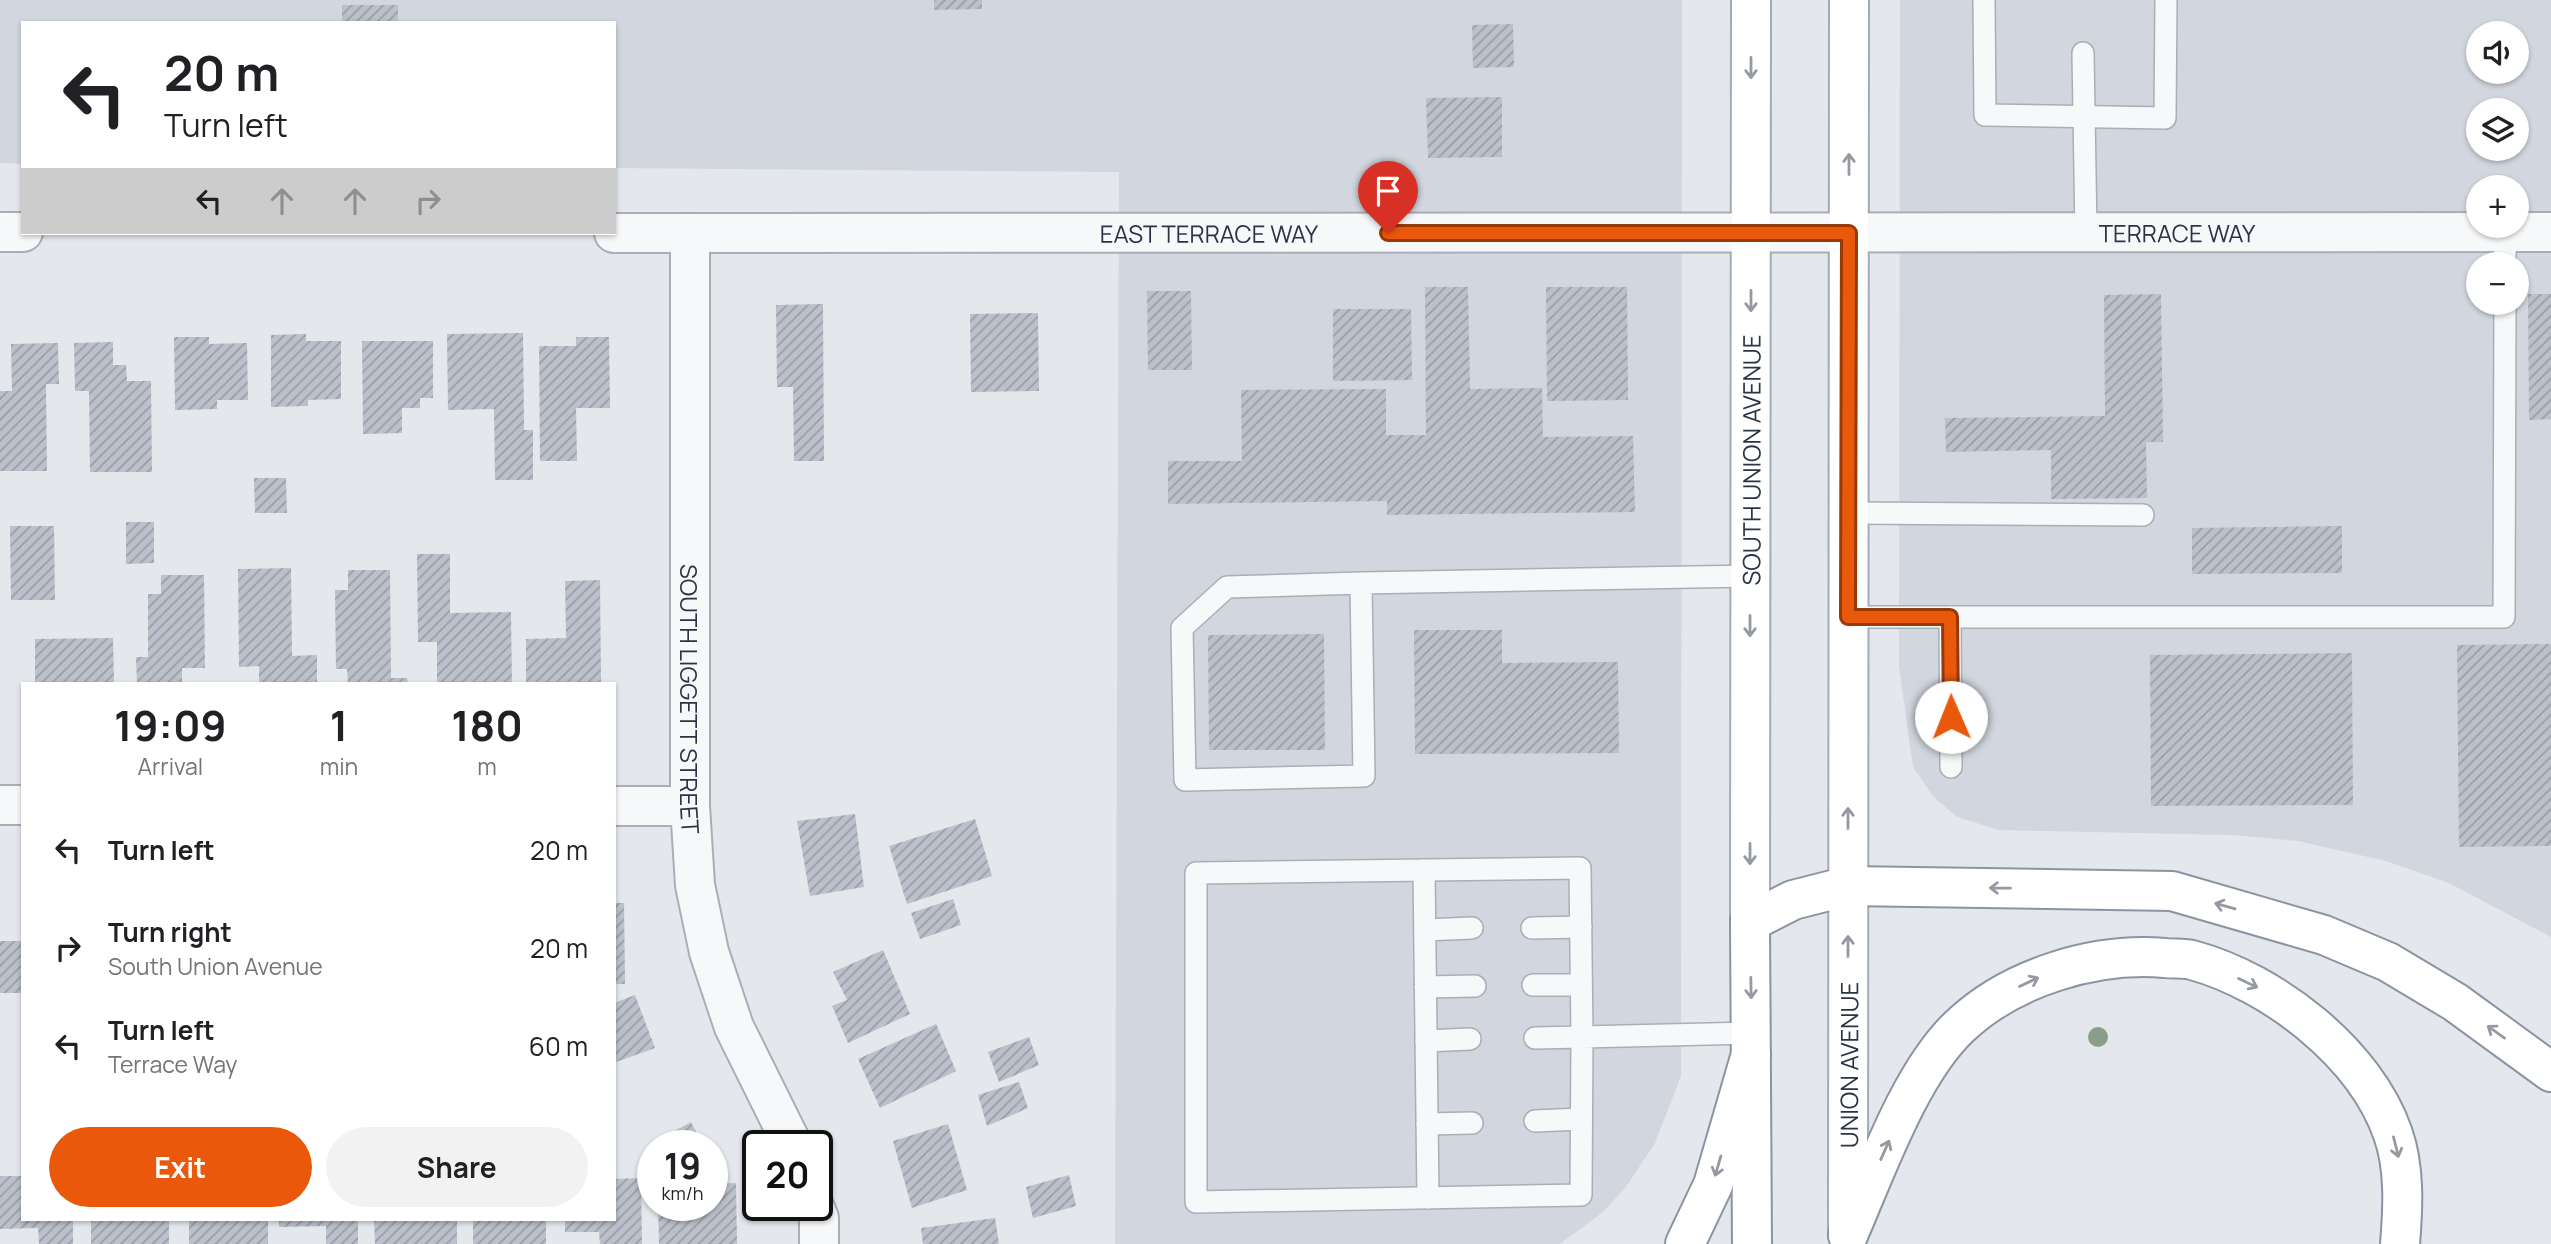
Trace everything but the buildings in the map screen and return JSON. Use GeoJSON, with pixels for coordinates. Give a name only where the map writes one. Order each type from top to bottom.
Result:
{"type":"FeatureCollection","features":[{"type":"Feature","properties":{"kind":"main road","name":"SOUTH UNION AVENUE"},"geometry":{"type":"LineString","coordinates":[[1750,922],[1751,0]]}},
{"type":"Feature","properties":{"kind":"main road"},"geometry":{"type":"LineString","coordinates":[[1848,886],[1849,0]]}},
{"type":"Feature","properties":{"kind":"main road"},"geometry":{"type":"LineString","coordinates":[[1752,1244],[1750,922],[1793,900],[1848,886],[2172,891],[2324,934],[2388,962],[2455,1002],[2551,1072]]}},
{"type":"Feature","properties":{"kind":"main road","name":"UNION AVENUE"},"geometry":{"type":"LineString","coordinates":[[1848,886],[1848,1239]]}},
{"type":"Feature","properties":{"kind":"main road"},"geometry":{"type":"LineString","coordinates":[[1848,1239],[1905,1106],[1935,1055],[1959,1026],[1992,1001],[2036,978],[2091,963],[2141,956],[2191,960],[2249,983],[2280,1000],[2358,1069],[2380,1103],[2399,1156],[2403,1210],[2400,1244]]}},
{"type":"Feature","properties":{"kind":"main road"},"geometry":{"type":"LineString","coordinates":[[1685,1244],[1713,1185],[1751,1043]]}},
{"type":"Feature","properties":{"kind":"street"},"geometry":{"type":"LineString","coordinates":[[0,232],[21,232]]}},
{"type":"Feature","properties":{"kind":"street","name":"TERRACE WAY"},"geometry":{"type":"LineString","coordinates":[[1804,233],[2086,233],[2505,248],[2551,232]]}},
{"type":"Feature","properties":{"kind":"street","name":"EAST TERRACE WAY"},"geometry":{"type":"LineString","coordinates":[[616,233],[1804,233]]}},
{"type":"Feature","properties":{"kind":"street","name":"SOUTH LIGGETT STREET"},"geometry":{"type":"LineString","coordinates":[[690,233],[690,806],[695,885],[709,952],[734,1027],[785,1130]]}},
{"type":"Feature","properties":{"kind":"street"},"geometry":{"type":"LineString","coordinates":[[0,806],[21,806]]}},
{"type":"Feature","properties":{"kind":"street"},"geometry":{"type":"LineString","coordinates":[[616,806],[690,806]]}},
{"type":"Feature","properties":{"kind":"street"},"geometry":{"type":"LineString","coordinates":[[819,1221],[819,1244]]}},
{"type":"Feature","properties":{"kind":"lane"},"geometry":{"type":"LineString","coordinates":[[1984,0],[1985,116],[2084,118],[2165,118],[2166,0]]}},
{"type":"Feature","properties":{"kind":"lane"},"geometry":{"type":"LineString","coordinates":[[2083,53],[2086,233]]}},
{"type":"Feature","properties":{"kind":"lane"},"geometry":{"type":"LineString","coordinates":[[1848,617],[2504,617],[2505,315]]}},
{"type":"Feature","properties":{"kind":"lane"},"geometry":{"type":"LineString","coordinates":[[1849,513],[2143,515]]}},
{"type":"Feature","properties":{"kind":"lane"},"geometry":{"type":"LineString","coordinates":[[1361,583],[1364,776],[1185,780],[1182,628],[1227,587],[1361,583],[1750,576]]}},
{"type":"Feature","properties":{"kind":"lane"},"geometry":{"type":"LineString","coordinates":[[1950,617],[1951,767]]}},
{"type":"Feature","properties":{"kind":"lane"},"geometry":{"type":"LineString","coordinates":[[1580,868],[1581,1195],[1196,1202],[1196,873],[1424,870],[1580,868]]}},
{"type":"Feature","properties":{"kind":"lane"},"geometry":{"type":"LineString","coordinates":[[1424,870],[1427,1198]]}},
{"type":"Feature","properties":{"kind":"lane"},"geometry":{"type":"LineString","coordinates":[[1532,928],[1581,927]]}},
{"type":"Feature","properties":{"kind":"lane"},"geometry":{"type":"LineString","coordinates":[[1425,930],[1472,928]]}},
{"type":"Feature","properties":{"kind":"lane"},"geometry":{"type":"LineString","coordinates":[[1533,985],[1581,985]]}},
{"type":"Feature","properties":{"kind":"lane"},"geometry":{"type":"LineString","coordinates":[[1425,987],[1475,986]]}},
{"type":"Feature","properties":{"kind":"lane"},"geometry":{"type":"LineString","coordinates":[[1535,1038],[1751,1043]]}},
{"type":"Feature","properties":{"kind":"lane"},"geometry":{"type":"LineString","coordinates":[[1426,1041],[1470,1039]]}},
{"type":"Feature","properties":{"kind":"lane"},"geometry":{"type":"LineString","coordinates":[[1535,1121],[1581,1119]]}},
{"type":"Feature","properties":{"kind":"lane"},"geometry":{"type":"LineString","coordinates":[[1427,1124],[1472,1123]]}},
{"type":"Feature","properties":{"kind":"shaded area"},"geometry":{"type":"Polygon","coordinates":[[[0,0],[1682,0],[1681,1076],[1655,1143],[1626,1187],[1603,1212],[1560,1244],[1115,1244],[1119,172],[616,168],[616,21],[21,21],[21,164],[0,163],[0,0]]]}},
{"type":"Feature","properties":{"kind":"shaded area"},"geometry":{"type":"Polygon","coordinates":[[[1900,0],[2551,0],[2551,937],[2449,883],[2386,861],[2298,841],[2232,835],[1999,830],[1957,817],[1933,796],[1913,767],[1899,666],[1900,0]]]}},
{"type":"Feature","properties":{"kind":"route"},"geometry":{"type":"LineString","coordinates":[[1388,233],[1849,233],[1848,617],[1950,617],[1951,717]]}}]}
